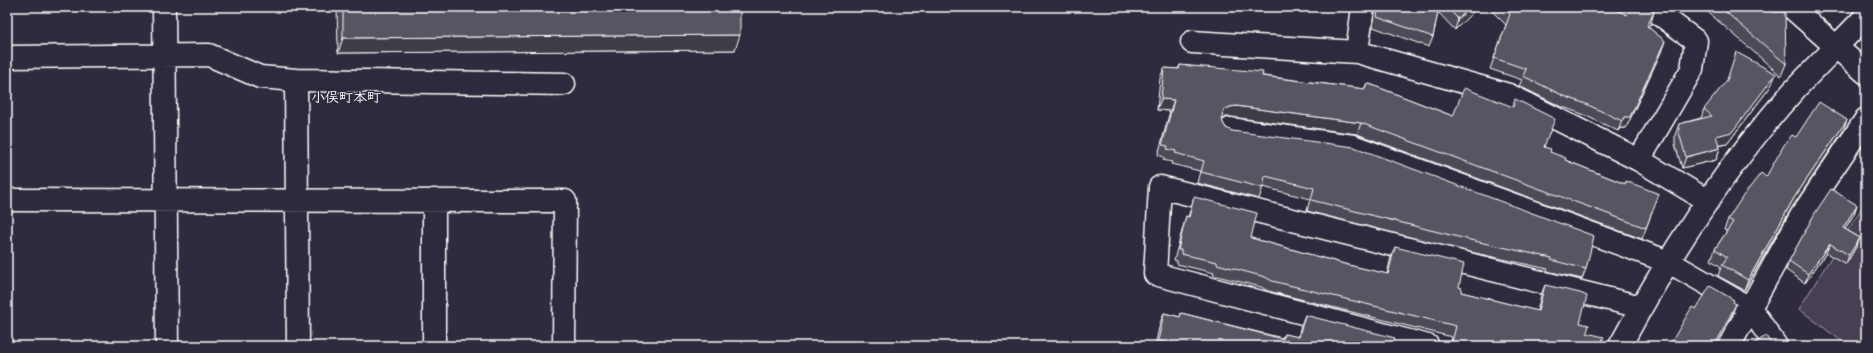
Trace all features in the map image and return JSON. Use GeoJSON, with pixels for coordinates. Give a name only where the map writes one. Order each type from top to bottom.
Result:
{"type":"FeatureCollection","features":[{"type":"Feature","properties":{"kind":"street"},"geometry":{"type":"LineString","coordinates":[[164,7],[166,346]]}},
{"type":"Feature","properties":{"kind":"street"},"geometry":{"type":"LineString","coordinates":[[1357,52],[1363,7]]}},
{"type":"Feature","properties":{"kind":"street"},"geometry":{"type":"LineString","coordinates":[[1639,160],[1692,69],[1696,41],[1650,7]]}},
{"type":"Feature","properties":{"kind":"street"},"geometry":{"type":"LineString","coordinates":[[1792,7],[1836,48],[1866,73]]}},
{"type":"Feature","properties":{"kind":"street"},"geometry":{"type":"LineString","coordinates":[[1620,346],[1641,307],[1708,201],[1756,136],[1796,88],[1866,16]]}},
{"type":"Feature","properties":{"kind":"street"},"geometry":{"type":"LineString","coordinates":[[1192,42],[1357,52],[1509,95],[1639,160],[1708,201]]}},
{"type":"Feature","properties":{"kind":"street"},"geometry":{"type":"LineString","coordinates":[[7,57],[164,54],[209,55],[260,77],[296,80],[564,84]]}},
{"type":"Feature","properties":{"kind":"street"},"geometry":{"type":"LineString","coordinates":[[296,80],[298,346]]}},
{"type":"Feature","properties":{"kind":"street"},"geometry":{"type":"LineString","coordinates":[[1729,346],[1751,309],[1801,216],[1866,119]]}},
{"type":"Feature","properties":{"kind":"street"},"geometry":{"type":"LineString","coordinates":[[1230,129],[1353,146],[1669,262],[1751,309],[1776,346]]}},
{"type":"Feature","properties":{"kind":"street"},"geometry":{"type":"LineString","coordinates":[[1428,346],[1154,274],[1160,187],[1641,307]]}},
{"type":"Feature","properties":{"kind":"street"},"geometry":{"type":"LineString","coordinates":[[7,200],[565,201],[564,346]]}},
{"type":"Feature","properties":{"kind":"street"},"geometry":{"type":"LineString","coordinates":[[434,200],[434,346]]}},
{"type":"Feature","properties":{"kind":"shaded area"},"geometry":{"type":"Polygon","coordinates":[[[1866,201],[1866,346],[1848,346],[1799,309],[1866,201]]]}},
{"type":"Feature","properties":{"kind":"building"},"geometry":{"type":"Polygon","coordinates":[[[343,7],[740,7],[740,35],[343,38],[343,7]]]}},
{"type":"Feature","properties":{"kind":"building"},"geometry":{"type":"Polygon","coordinates":[[[1378,7],[1439,7],[1433,37],[1377,17],[1378,7]]]}},
{"type":"Feature","properties":{"kind":"building"},"geometry":{"type":"Polygon","coordinates":[[[1447,7],[1471,7],[1458,19],[1447,7]]]}},
{"type":"Feature","properties":{"kind":"building"},"geometry":{"type":"Polygon","coordinates":[[[1503,7],[1572,7],[1574,9],[1575,7],[1612,7],[1627,15],[1632,7],[1647,7],[1654,12],[1647,26],[1665,41],[1630,117],[1624,117],[1622,121],[1586,104],[1564,96],[1523,76],[1526,69],[1494,58],[1510,14],[1503,7]]]}},
{"type":"Feature","properties":{"kind":"building"},"geometry":{"type":"Polygon","coordinates":[[[1720,7],[1773,7],[1773,12],[1785,12],[1786,64],[1720,7]]]}},
{"type":"Feature","properties":{"kind":"building"},"geometry":{"type":"Polygon","coordinates":[[[1736,52],[1776,74],[1732,132],[1716,136],[1720,148],[1686,157],[1679,133],[1679,124],[1712,116],[1704,109],[1727,80],[1736,52]]]}},
{"type":"Feature","properties":{"kind":"building"},"geometry":{"type":"Polygon","coordinates":[[[1180,65],[1263,72],[1262,76],[1365,89],[1367,83],[1453,116],[1464,88],[1513,107],[1515,99],[1555,119],[1544,147],[1551,149],[1550,152],[1566,158],[1565,160],[1625,184],[1626,181],[1659,194],[1646,228],[1361,123],[1236,106],[1224,110],[1222,117],[1223,123],[1226,128],[1232,131],[1354,147],[1594,236],[1586,269],[1551,260],[1552,258],[1470,240],[1311,200],[1314,188],[1265,176],[1263,188],[1201,172],[1204,161],[1175,153],[1176,151],[1167,149],[1168,146],[1162,145],[1174,100],[1161,99],[1164,68],[1179,69],[1180,65]]]}},
{"type":"Feature","properties":{"kind":"building"},"geometry":{"type":"Polygon","coordinates":[[[1819,102],[1847,120],[1794,198],[1748,280],[1722,265],[1727,257],[1715,249],[1733,222],[1728,219],[1743,196],[1761,173],[1766,177],[1784,145],[1792,135],[1796,137],[1819,102]]]}},
{"type":"Feature","properties":{"kind":"building"},"geometry":{"type":"Polygon","coordinates":[[[1831,189],[1857,205],[1843,228],[1860,238],[1849,255],[1830,244],[1808,274],[1789,261],[1815,213],[1831,189]]]}},
{"type":"Feature","properties":{"kind":"building"},"geometry":{"type":"Polygon","coordinates":[[[1194,197],[1257,213],[1251,238],[1348,265],[1388,274],[1395,247],[1464,264],[1459,287],[1462,288],[1461,292],[1538,311],[1545,285],[1580,293],[1587,296],[1580,323],[1589,325],[1587,333],[1604,337],[1599,346],[1451,346],[1456,326],[1272,281],[1265,277],[1217,264],[1217,262],[1181,254],[1181,250],[1178,250],[1186,216],[1189,217],[1194,197]]]}},
{"type":"Feature","properties":{"kind":"building"},"geometry":{"type":"Polygon","coordinates":[[[1710,286],[1734,300],[1733,302],[1736,304],[1714,346],[1669,346],[1692,307],[1696,309],[1710,286]]]}},
{"type":"Feature","properties":{"kind":"building"},"geometry":{"type":"Polygon","coordinates":[[[1164,313],[1180,317],[1181,313],[1283,339],[1284,334],[1299,337],[1305,315],[1395,338],[1393,346],[1170,346],[1171,344],[1158,341],[1164,313]]]}},
{"type":"Feature","properties":{"kind":"building"},"geometry":{"type":"Polygon","coordinates":[[[1766,336],[1770,342],[1777,346],[1750,346],[1766,336]]]}},
{"type":"Feature","properties":{"kind":"district","name":"小俣町本町"},"geometry":{"type":"Point","coordinates":[346,97]}}]}
